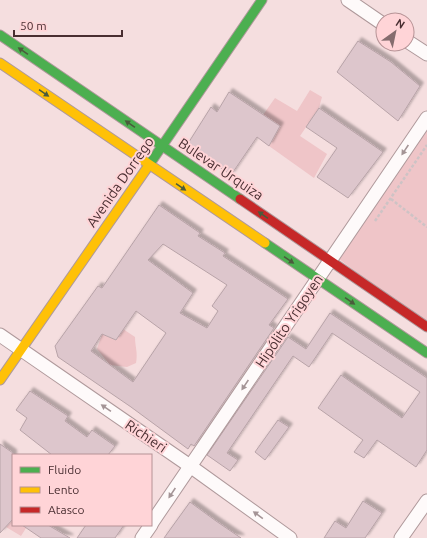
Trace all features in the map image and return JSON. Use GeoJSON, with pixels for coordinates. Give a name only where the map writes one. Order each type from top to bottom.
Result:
{"type":"FeatureCollection","features":[{"type":"Feature","properties":{"kind":"main road","name":"Avenida Dorrego"},"geometry":{"type":"LineString","coordinates":[[0,380],[262,0]]}},
{"type":"Feature","properties":{"kind":"main road","name":"Bulevar Urquiza"},"geometry":{"type":"LineString","coordinates":[[0,35],[427,327]]}},
{"type":"Feature","properties":{"kind":"main road"},"geometry":{"type":"LineString","coordinates":[[0,63],[427,354]]}},
{"type":"Feature","properties":{"kind":"street"},"geometry":{"type":"LineString","coordinates":[[348,0],[375,19]]}},
{"type":"Feature","properties":{"kind":"street"},"geometry":{"type":"LineString","coordinates":[[415,46],[427,54]]}},
{"type":"Feature","properties":{"kind":"street","name":"Hipólito Yrigoyen"},"geometry":{"type":"LineString","coordinates":[[152,523],[427,118]]}},
{"type":"Feature","properties":{"kind":"street","name":"Richieri"},"geometry":{"type":"LineString","coordinates":[[0,335],[190,466],[290,538]]}},
{"type":"Feature","properties":{"kind":"street"},"geometry":{"type":"LineString","coordinates":[[401,538],[427,500]]}},
{"type":"Feature","properties":{"kind":"street","name":"Hipólito Yrigoyen"},"geometry":{"type":"LineString","coordinates":[[142,538],[150,526]]}},
{"type":"Feature","properties":{"kind":"path"},"geometry":{"type":"LineString","coordinates":[[374,223],[427,145]]}},
{"type":"Feature","properties":{"kind":"path"},"geometry":{"type":"LineString","coordinates":[[391,199],[427,227]]}},
{"type":"Feature","properties":{"kind":"shaded area"},"geometry":{"type":"Polygon","coordinates":[[[310,90],[322,97],[319,108],[300,136],[327,154],[314,178],[269,146],[279,126],[263,115],[275,98],[297,111],[310,90]]]}},
{"type":"Feature","properties":{"kind":"shaded area"},"geometry":{"type":"Polygon","coordinates":[[[427,118],[427,327],[334,255],[427,118]]]}},
{"type":"Feature","properties":{"kind":"shaded area"},"geometry":{"type":"Polygon","coordinates":[[[123,329],[135,337],[137,356],[136,363],[127,367],[110,365],[97,349],[102,334],[116,340],[123,329]]]}},
{"type":"Feature","properties":{"kind":"shaded area"},"geometry":{"type":"Polygon","coordinates":[[[12,520],[12,526],[27,526],[21,536],[6,527],[12,520]]]}},
{"type":"Feature","properties":{"kind":"building"},"geometry":{"type":"Polygon","coordinates":[[[358,41],[391,62],[420,86],[398,121],[337,72],[358,41]]]}},
{"type":"Feature","properties":{"kind":"building"},"geometry":{"type":"Polygon","coordinates":[[[229,92],[280,126],[269,146],[257,137],[231,175],[187,145],[211,107],[217,112],[229,92]]]}},
{"type":"Feature","properties":{"kind":"building"},"geometry":{"type":"Polygon","coordinates":[[[319,108],[383,152],[348,198],[317,177],[337,148],[306,127],[319,108]]]}},
{"type":"Feature","properties":{"kind":"building"},"geometry":{"type":"Polygon","coordinates":[[[159,205],[200,233],[198,236],[225,253],[223,256],[288,299],[269,325],[274,328],[194,446],[191,444],[188,449],[131,407],[58,357],[55,346],[98,286],[102,288],[159,205]],[[163,244],[148,260],[193,293],[180,313],[207,328],[218,311],[212,306],[227,285],[163,244]],[[136,311],[116,340],[102,334],[91,351],[133,382],[166,333],[136,311]]]}},
{"type":"Feature","properties":{"kind":"building"},"geometry":{"type":"Polygon","coordinates":[[[330,313],[427,378],[427,450],[416,467],[377,440],[364,458],[354,452],[363,440],[318,408],[341,375],[402,418],[420,392],[332,333],[309,367],[293,356],[227,453],[238,460],[230,471],[207,455],[288,337],[306,349],[330,313]]]}},
{"type":"Feature","properties":{"kind":"building"},"geometry":{"type":"Polygon","coordinates":[[[30,391],[68,416],[65,421],[87,437],[92,430],[115,446],[109,454],[51,454],[20,430],[27,418],[16,410],[30,391]]]}},
{"type":"Feature","properties":{"kind":"building"},"geometry":{"type":"Polygon","coordinates":[[[278,420],[289,427],[265,460],[255,452],[278,420]]]}},
{"type":"Feature","properties":{"kind":"building"},"geometry":{"type":"Polygon","coordinates":[[[0,444],[13,454],[12,520],[0,533],[0,444]]]}},
{"type":"Feature","properties":{"kind":"building"},"geometry":{"type":"Polygon","coordinates":[[[363,501],[382,513],[365,538],[324,538],[335,521],[346,528],[363,501]]]}},
{"type":"Feature","properties":{"kind":"building"},"geometry":{"type":"Polygon","coordinates":[[[190,502],[216,521],[241,538],[164,538],[190,502]]]}},
{"type":"Feature","properties":{"kind":"building"},"geometry":{"type":"Polygon","coordinates":[[[23,526],[50,526],[70,538],[41,538],[23,526]]]}},
{"type":"Feature","properties":{"kind":"building"},"geometry":{"type":"Polygon","coordinates":[[[85,526],[123,526],[115,538],[77,538],[85,526]]]}},
{"type":"Feature","properties":{"kind":"traffic: fast"},"geometry":{"type":"LineString","coordinates":[[147,168],[262,0]]}},
{"type":"Feature","properties":{"kind":"traffic: fast"},"geometry":{"type":"LineString","coordinates":[[0,35],[240,199]]}},
{"type":"Feature","properties":{"kind":"traffic: fast"},"geometry":{"type":"LineString","coordinates":[[265,243],[427,353]]}},
{"type":"Feature","properties":{"kind":"traffic: slow"},"geometry":{"type":"LineString","coordinates":[[0,63],[265,243]]}},
{"type":"Feature","properties":{"kind":"traffic: slow"},"geometry":{"type":"LineString","coordinates":[[0,380],[147,168]]}},
{"type":"Feature","properties":{"kind":"traffic: jam"},"geometry":{"type":"LineString","coordinates":[[240,199],[427,327]]}}]}
